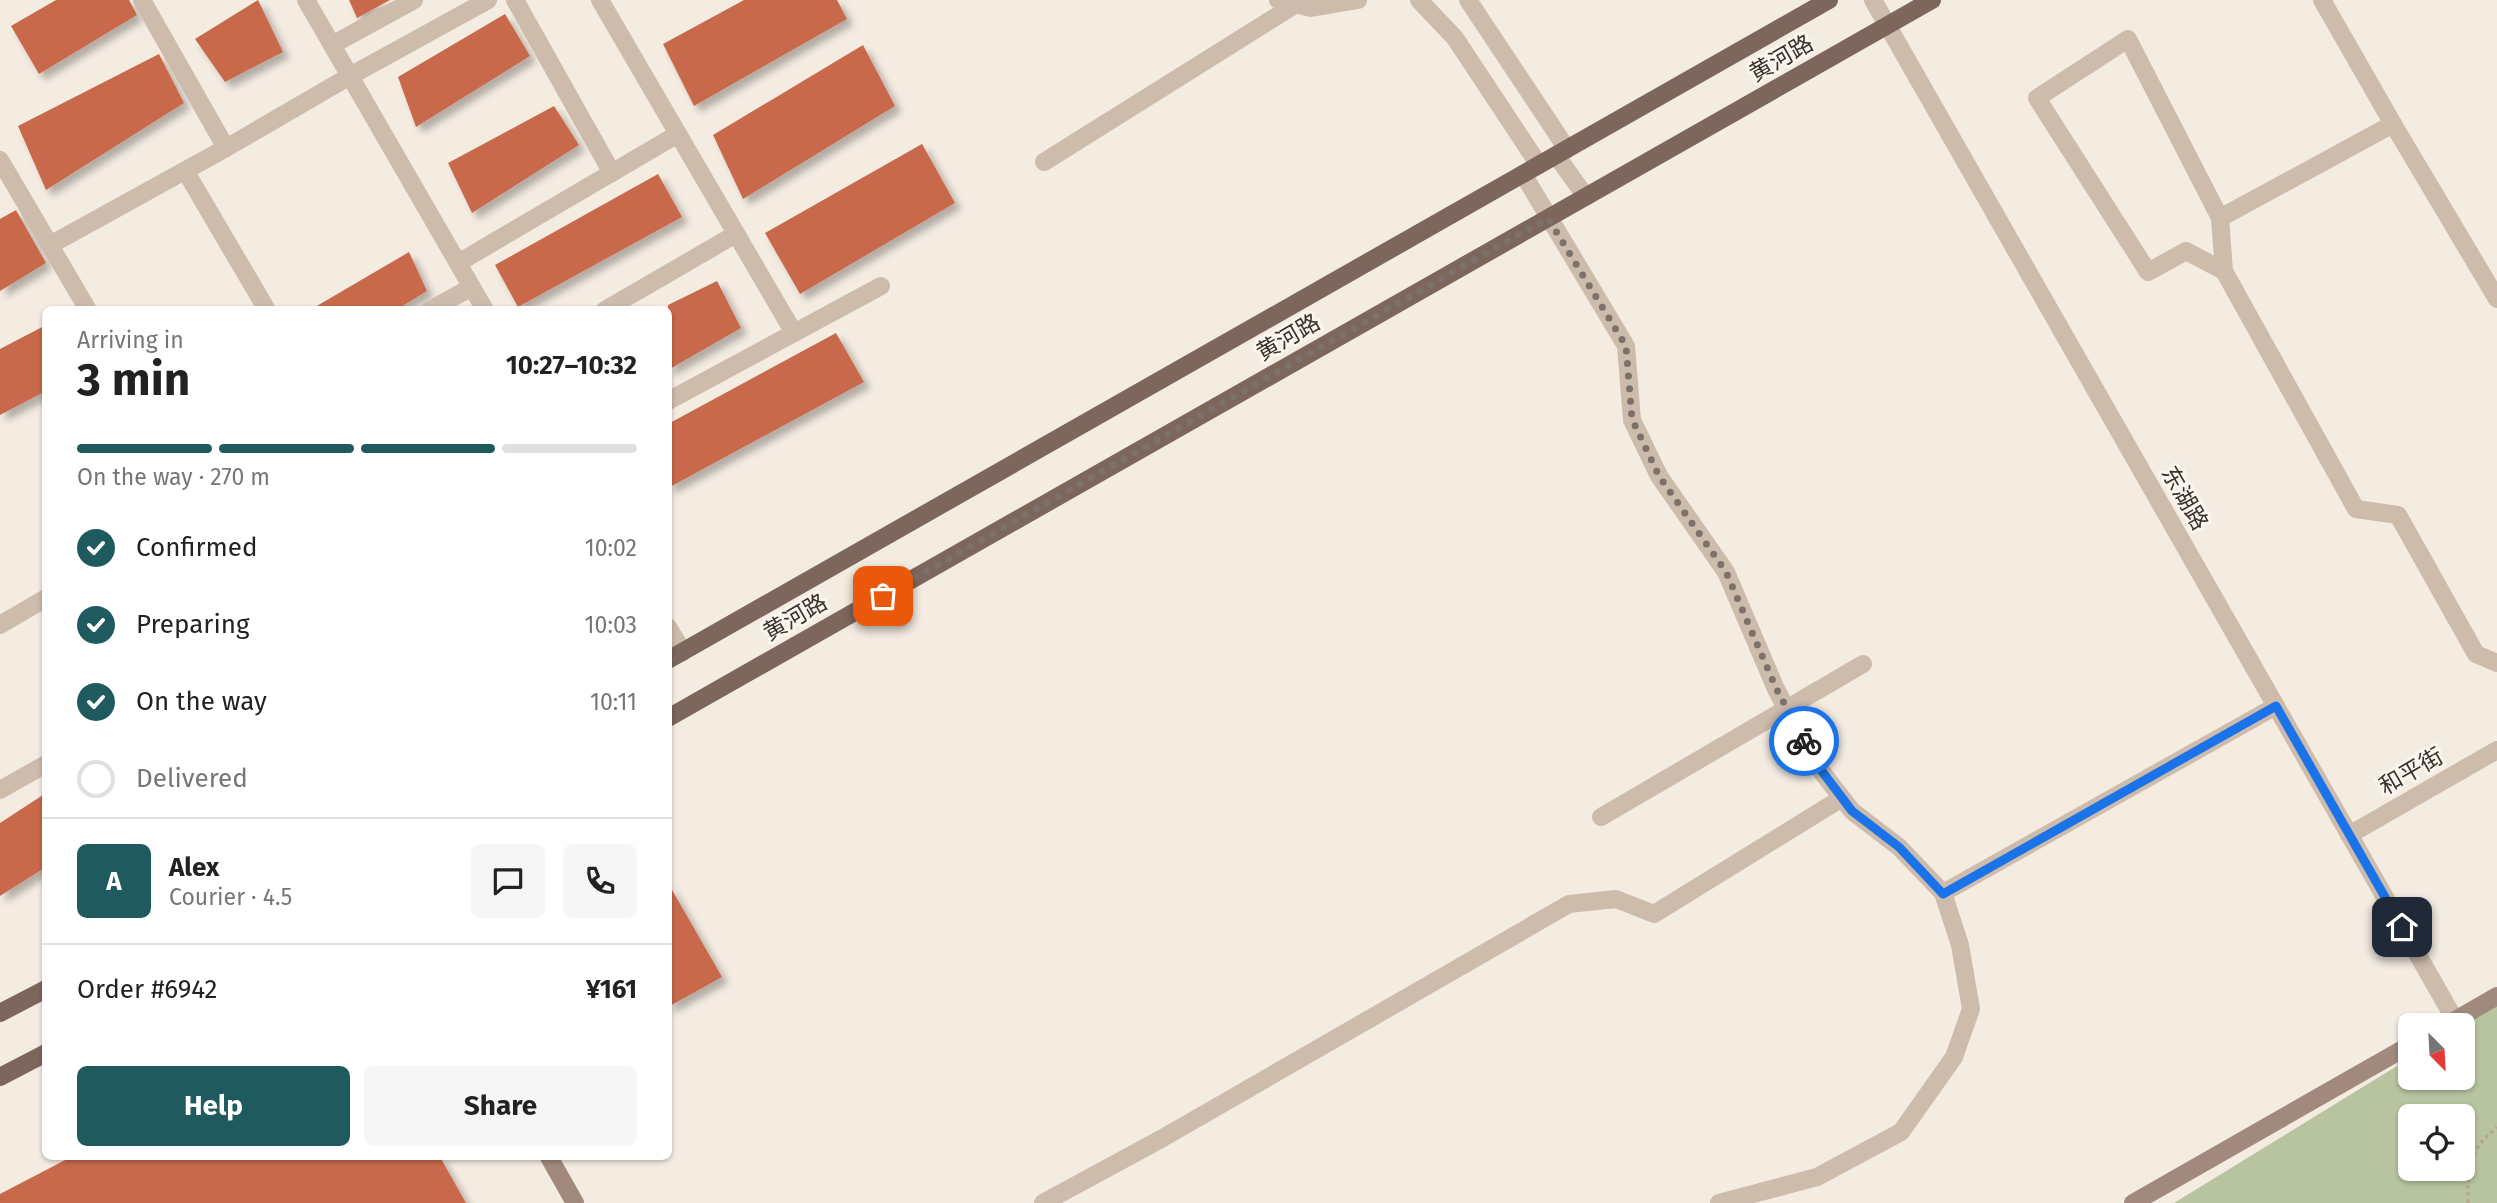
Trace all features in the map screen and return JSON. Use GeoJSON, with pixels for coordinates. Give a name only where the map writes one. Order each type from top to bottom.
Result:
{"type":"FeatureCollection","features":[{"type":"Feature","properties":{"kind":"main road","name":"黄河路"},"geometry":{"type":"LineString","coordinates":[[676,656],[1829,0]]}},
{"type":"Feature","properties":{"kind":"main road","name":"黄河路"},"geometry":{"type":"LineString","coordinates":[[672,716],[1933,0]]}},
{"type":"Feature","properties":{"kind":"main road"},"geometry":{"type":"LineString","coordinates":[[0,1013],[42,991]]}},
{"type":"Feature","properties":{"kind":"main road"},"geometry":{"type":"LineString","coordinates":[[3,1070],[42,1055]]}},
{"type":"Feature","properties":{"kind":"street"},"geometry":{"type":"LineString","coordinates":[[142,0],[226,148]]}},
{"type":"Feature","properties":{"kind":"street"},"geometry":{"type":"LineString","coordinates":[[306,0],[483,306]]}},
{"type":"Feature","properties":{"kind":"street"},"geometry":{"type":"LineString","coordinates":[[332,45],[414,0]]}},
{"type":"Feature","properties":{"kind":"street"},"geometry":{"type":"LineString","coordinates":[[50,245],[187,172],[350,76],[488,0]]}},
{"type":"Feature","properties":{"kind":"street"},"geometry":{"type":"LineString","coordinates":[[515,0],[612,173]]}},
{"type":"Feature","properties":{"kind":"street"},"geometry":{"type":"LineString","coordinates":[[600,0],[794,333]]}},
{"type":"Feature","properties":{"kind":"street"},"geometry":{"type":"LineString","coordinates":[[1278,0],[1311,8],[1358,0]]}},
{"type":"Feature","properties":{"kind":"street"},"geometry":{"type":"LineString","coordinates":[[1419,0],[1455,38],[1539,165]]}},
{"type":"Feature","properties":{"kind":"street"},"geometry":{"type":"LineString","coordinates":[[1468,0],[1562,152],[1586,197]]}},
{"type":"Feature","properties":{"kind":"street","name":"东湖路"},"geometry":{"type":"LineString","coordinates":[[1873,0],[2349,835],[2445,1013]]}},
{"type":"Feature","properties":{"kind":"street"},"geometry":{"type":"LineString","coordinates":[[2322,0],[2497,299]]}},
{"type":"Feature","properties":{"kind":"street"},"geometry":{"type":"LineString","coordinates":[[1044,162],[1296,4]]}},
{"type":"Feature","properties":{"kind":"street"},"geometry":{"type":"LineString","coordinates":[[2224,271],[2186,251],[2148,272],[2037,98],[2129,39],[2220,218],[2224,271],[2356,509],[2398,515],[2476,654],[2497,663]]}},
{"type":"Feature","properties":{"kind":"street"},"geometry":{"type":"LineString","coordinates":[[2220,218],[2393,124]]}},
{"type":"Feature","properties":{"kind":"street"},"geometry":{"type":"LineString","coordinates":[[458,263],[678,134]]}},
{"type":"Feature","properties":{"kind":"street"},"geometry":{"type":"LineString","coordinates":[[0,160],[86,306]]}},
{"type":"Feature","properties":{"kind":"street"},"geometry":{"type":"LineString","coordinates":[[187,172],[265,306]]}},
{"type":"Feature","properties":{"kind":"street"},"geometry":{"type":"LineString","coordinates":[[1523,174],[1626,346],[1632,419],[1659,476],[1726,572],[1786,709],[1815,762],[1852,811],[1899,847],[1943,894],[1960,945],[1971,1009],[1954,1057],[1901,1132],[1817,1177],[1719,1203]]}},
{"type":"Feature","properties":{"kind":"street"},"geometry":{"type":"LineString","coordinates":[[612,306],[736,234]]}},
{"type":"Feature","properties":{"kind":"street"},"geometry":{"type":"LineString","coordinates":[[672,399],[881,286]]}},
{"type":"Feature","properties":{"kind":"street"},"geometry":{"type":"LineString","coordinates":[[437,306],[472,287]]}},
{"type":"Feature","properties":{"kind":"street"},"geometry":{"type":"LineString","coordinates":[[0,625],[42,600]]}},
{"type":"Feature","properties":{"kind":"street"},"geometry":{"type":"LineString","coordinates":[[1601,817],[1863,664]]}},
{"type":"Feature","properties":{"kind":"street"},"geometry":{"type":"LineString","coordinates":[[1943,894],[2276,706]]}},
{"type":"Feature","properties":{"kind":"street","name":"和平街"},"geometry":{"type":"LineString","coordinates":[[2349,835],[2497,750]]}},
{"type":"Feature","properties":{"kind":"street"},"geometry":{"type":"LineString","coordinates":[[0,790],[42,766]]}},
{"type":"Feature","properties":{"kind":"street"},"geometry":{"type":"LineString","coordinates":[[1043,1203],[1161,1139],[1569,904],[1616,899],[1654,914],[1842,798]]}},
{"type":"Feature","properties":{"kind":"street"},"geometry":{"type":"LineString","coordinates":[[2467,1013],[2497,996]]}},
{"type":"Feature","properties":{"kind":"street"},"geometry":{"type":"LineString","coordinates":[[2133,1203],[2398,1052]]}},
{"type":"Feature","properties":{"kind":"street"},"geometry":{"type":"LineString","coordinates":[[551,1160],[575,1203]]}},
{"type":"Feature","properties":{"kind":"path"},"geometry":{"type":"LineString","coordinates":[[2468,1203],[2468,1172],[2477,1144],[2497,1127]]}},
{"type":"Feature","properties":{"kind":"green space"},"geometry":{"type":"Polygon","coordinates":[[[2497,1004],[2497,1203],[2174,1203],[2398,1065],[2398,1090],[2475,1090],[2475,1018],[2497,1004]]]}},
{"type":"Feature","properties":{"kind":"building"},"geometry":{"type":"Polygon","coordinates":[[[56,0],[129,0],[137,15],[39,74],[11,26],[56,0]]]}},
{"type":"Feature","properties":{"kind":"building"},"geometry":{"type":"Polygon","coordinates":[[[258,0],[283,52],[225,82],[195,39],[258,0]]]}},
{"type":"Feature","properties":{"kind":"building"},"geometry":{"type":"Polygon","coordinates":[[[349,0],[390,0],[357,18],[349,0]]]}},
{"type":"Feature","properties":{"kind":"building"},"geometry":{"type":"Polygon","coordinates":[[[744,0],[837,0],[847,19],[694,106],[663,44],[744,0]]]}},
{"type":"Feature","properties":{"kind":"building"},"geometry":{"type":"Polygon","coordinates":[[[505,14],[530,56],[416,127],[398,77],[505,14]]]}},
{"type":"Feature","properties":{"kind":"building"},"geometry":{"type":"Polygon","coordinates":[[[863,45],[895,106],[743,199],[713,135],[863,45]]]}},
{"type":"Feature","properties":{"kind":"building"},"geometry":{"type":"Polygon","coordinates":[[[159,54],[184,103],[46,190],[18,126],[159,54]]]}},
{"type":"Feature","properties":{"kind":"building"},"geometry":{"type":"Polygon","coordinates":[[[554,106],[579,145],[472,213],[448,163],[554,106]]]}},
{"type":"Feature","properties":{"kind":"building"},"geometry":{"type":"Polygon","coordinates":[[[922,144],[955,203],[800,294],[765,233],[922,144]]]}},
{"type":"Feature","properties":{"kind":"building"},"geometry":{"type":"Polygon","coordinates":[[[658,174],[682,217],[520,306],[495,265],[658,174]]]}},
{"type":"Feature","properties":{"kind":"building"},"geometry":{"type":"Polygon","coordinates":[[[16,210],[46,263],[0,291],[0,219],[16,210]]]}},
{"type":"Feature","properties":{"kind":"building"},"geometry":{"type":"Polygon","coordinates":[[[409,252],[427,291],[403,306],[317,306],[409,252]]]}},
{"type":"Feature","properties":{"kind":"building"},"geometry":{"type":"Polygon","coordinates":[[[717,281],[741,328],[672,368],[672,306],[668,305],[717,281]]]}},
{"type":"Feature","properties":{"kind":"building"},"geometry":{"type":"Polygon","coordinates":[[[42,327],[42,393],[0,415],[0,349],[42,327]]]}},
{"type":"Feature","properties":{"kind":"building"},"geometry":{"type":"Polygon","coordinates":[[[836,333],[864,382],[672,486],[672,422],[836,333]]]}},
{"type":"Feature","properties":{"kind":"building"},"geometry":{"type":"Polygon","coordinates":[[[42,796],[42,870],[0,896],[0,823],[42,796]]]}},
{"type":"Feature","properties":{"kind":"building"},"geometry":{"type":"Polygon","coordinates":[[[672,890],[722,977],[672,1005],[672,890]]]}},
{"type":"Feature","properties":{"kind":"building"},"geometry":{"type":"Polygon","coordinates":[[[65,1160],[442,1160],[466,1203],[0,1203],[0,1194],[65,1160]]]}},
{"type":"Feature","properties":{"kind":"way so far"},"geometry":{"type":"LineString","coordinates":[[883,596],[1548,218],[1626,346],[1632,419],[1659,476],[1726,572],[1776,688],[1804,741]]}},
{"type":"Feature","properties":{"kind":"route"},"geometry":{"type":"LineString","coordinates":[[1804,741],[1815,762],[1852,811],[1899,847],[1943,894],[2276,706],[2402,927]]}}]}
